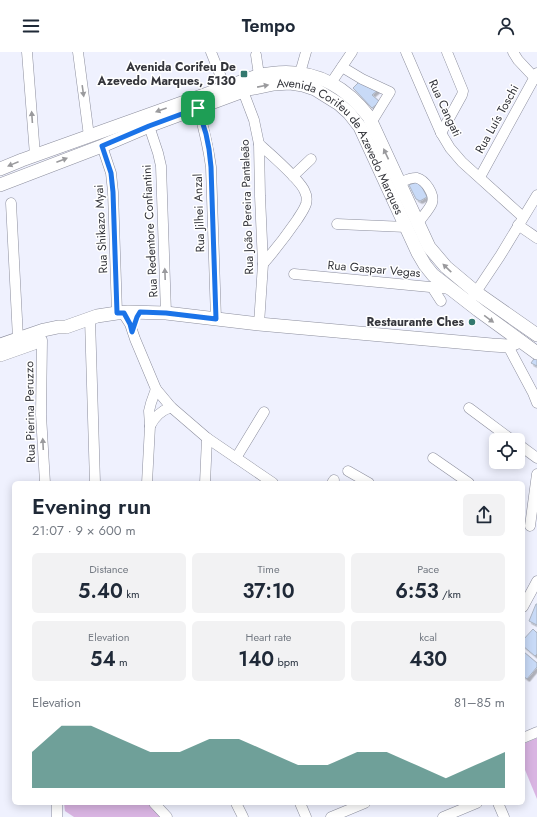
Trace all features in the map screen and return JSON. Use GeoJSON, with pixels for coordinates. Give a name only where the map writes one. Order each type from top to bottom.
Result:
{"type":"FeatureCollection","features":[{"type":"Feature","properties":{"kind":"main road","name":"Avenida Corifeu de Azevedo Marques"},"geometry":{"type":"LineString","coordinates":[[0,169],[35,155],[259,75],[271,72],[300,72],[311,75],[331,83],[350,96],[369,117],[399,183],[412,225],[418,253],[433,275],[513,340],[537,353]]}},
{"type":"Feature","properties":{"kind":"main road","name":"Avenida Corifeu de Azevedo Marques"},"geometry":{"type":"LineString","coordinates":[[1,186],[149,126],[243,91],[274,84],[290,83],[303,85],[315,89],[339,104],[349,113],[360,127],[412,225],[441,262],[476,293],[532,332]]}},
{"type":"Feature","properties":{"kind":"main road"},"geometry":{"type":"LineString","coordinates":[[0,345],[52,328],[66,327],[97,316],[140,312],[166,313],[259,324],[492,345],[504,337],[513,340],[532,332]]}},
{"type":"Feature","properties":{"kind":"main road"},"geometry":{"type":"LineString","coordinates":[[0,356],[58,333],[66,327]]}},
{"type":"Feature","properties":{"kind":"street"},"geometry":{"type":"LineString","coordinates":[[27,52],[35,155]]}},
{"type":"Feature","properties":{"kind":"street"},"geometry":{"type":"LineString","coordinates":[[78,52],[89,136]]}},
{"type":"Feature","properties":{"kind":"street"},"geometry":{"type":"LineString","coordinates":[[211,52],[225,87]]}},
{"type":"Feature","properties":{"kind":"street"},"geometry":{"type":"LineString","coordinates":[[300,72],[306,52]]}},
{"type":"Feature","properties":{"kind":"street"},"geometry":{"type":"LineString","coordinates":[[331,83],[352,52]]}},
{"type":"Feature","properties":{"kind":"street","name":"Rua Cangati"},"geometry":{"type":"LineString","coordinates":[[406,52],[441,133],[450,148],[462,162],[480,177],[537,238]]}},
{"type":"Feature","properties":{"kind":"street"},"geometry":{"type":"LineString","coordinates":[[441,133],[463,91],[447,52]]}},
{"type":"Feature","properties":{"kind":"street"},"geometry":{"type":"LineString","coordinates":[[512,52],[518,60],[536,76]]}},
{"type":"Feature","properties":{"kind":"street"},"geometry":{"type":"LineString","coordinates":[[256,55],[259,75]]}},
{"type":"Feature","properties":{"kind":"street"},"geometry":{"type":"LineString","coordinates":[[342,67],[362,79],[390,92],[371,123]]}},
{"type":"Feature","properties":{"kind":"street","name":"Rua Luís Toschi"},"geometry":{"type":"LineString","coordinates":[[480,177],[536,76]]}},
{"type":"Feature","properties":{"kind":"street","name":"Rua João Pereira Pantaleão"},"geometry":{"type":"LineString","coordinates":[[243,91],[254,120],[259,144],[263,264],[259,324]]}},
{"type":"Feature","properties":{"kind":"street","name":"Rua Jilhei Anzal"},"geometry":{"type":"LineString","coordinates":[[198,108],[206,134],[211,167],[216,319]]}},
{"type":"Feature","properties":{"kind":"street","name":"Rua Redentore Confiantini"},"geometry":{"type":"LineString","coordinates":[[149,126],[161,166],[166,313]]}},
{"type":"Feature","properties":{"kind":"street"},"geometry":{"type":"LineString","coordinates":[[259,144],[293,176],[305,191],[307,200],[304,209],[279,245],[263,264]]}},
{"type":"Feature","properties":{"kind":"street","name":"Rua Shikazo Myai"},"geometry":{"type":"LineString","coordinates":[[102,146],[111,173],[120,313]]}},
{"type":"Feature","properties":{"kind":"street"},"geometry":{"type":"LineString","coordinates":[[293,176],[311,159]]}},
{"type":"Feature","properties":{"kind":"street"},"geometry":{"type":"LineString","coordinates":[[338,224],[412,225],[432,203],[433,197],[430,189],[416,178],[399,183]]}},
{"type":"Feature","properties":{"kind":"street"},"geometry":{"type":"LineString","coordinates":[[468,303],[500,256],[537,195]]}},
{"type":"Feature","properties":{"kind":"street"},"geometry":{"type":"LineString","coordinates":[[11,203],[18,339]]}},
{"type":"Feature","properties":{"kind":"street","name":"Rua Gaspar Vegas"},"geometry":{"type":"LineString","coordinates":[[294,274],[451,289]]}},
{"type":"Feature","properties":{"kind":"street"},"geometry":{"type":"LineString","coordinates":[[432,287],[441,301]]}},
{"type":"Feature","properties":{"kind":"street"},"geometry":{"type":"LineString","coordinates":[[132,332],[140,312]]}},
{"type":"Feature","properties":{"kind":"street"},"geometry":{"type":"LineString","coordinates":[[120,313],[130,324],[156,389],[171,407],[207,438],[236,458],[261,479]]}},
{"type":"Feature","properties":{"kind":"street"},"geometry":{"type":"LineString","coordinates":[[90,319],[95,481]]}},
{"type":"Feature","properties":{"kind":"street","name":"Rua Pierina Peruzzo"},"geometry":{"type":"LineString","coordinates":[[42,340],[41,415],[45,481]]}},
{"type":"Feature","properties":{"kind":"street"},"geometry":{"type":"LineString","coordinates":[[513,340],[537,403]]}},
{"type":"Feature","properties":{"kind":"street"},"geometry":{"type":"LineString","coordinates":[[147,481],[150,426],[149,411],[156,389]]}},
{"type":"Feature","properties":{"kind":"street"},"geometry":{"type":"LineString","coordinates":[[150,426],[154,418],[159,413],[171,407]]}},
{"type":"Feature","properties":{"kind":"street"},"geometry":{"type":"LineString","coordinates":[[469,408],[503,433]]}},
{"type":"Feature","properties":{"kind":"street"},"geometry":{"type":"LineString","coordinates":[[236,458],[264,412]]}},
{"type":"Feature","properties":{"kind":"street"},"geometry":{"type":"LineString","coordinates":[[205,481],[207,438]]}},
{"type":"Feature","properties":{"kind":"street"},"geometry":{"type":"LineString","coordinates":[[525,449],[537,458]]}},
{"type":"Feature","properties":{"kind":"street"},"geometry":{"type":"LineString","coordinates":[[433,458],[466,481]]}},
{"type":"Feature","properties":{"kind":"street"},"geometry":{"type":"LineString","coordinates":[[348,471],[366,481]]}},
{"type":"Feature","properties":{"kind":"street"},"geometry":{"type":"LineString","coordinates":[[530,525],[537,474]]}},
{"type":"Feature","properties":{"kind":"street"},"geometry":{"type":"LineString","coordinates":[[525,603],[537,581]]}},
{"type":"Feature","properties":{"kind":"street"},"geometry":{"type":"LineString","coordinates":[[525,737],[537,732]]}},
{"type":"Feature","properties":{"kind":"street"},"geometry":{"type":"LineString","coordinates":[[57,805],[57,817]]}},
{"type":"Feature","properties":{"kind":"street"},"geometry":{"type":"LineString","coordinates":[[156,805],[167,817]]}},
{"type":"Feature","properties":{"kind":"street"},"geometry":{"type":"LineString","coordinates":[[237,805],[243,817]]}},
{"type":"Feature","properties":{"kind":"street"},"geometry":{"type":"LineString","coordinates":[[301,805],[306,817]]}},
{"type":"Feature","properties":{"kind":"street"},"geometry":{"type":"LineString","coordinates":[[331,817],[360,805]]}},
{"type":"Feature","properties":{"kind":"street"},"geometry":{"type":"LineString","coordinates":[[443,817],[472,805]]}},
{"type":"Feature","properties":{"kind":"street"},"geometry":{"type":"LineString","coordinates":[[499,805],[504,817]]}},
{"type":"Feature","properties":{"kind":"shaded area"},"geometry":{"type":"Polygon","coordinates":[[[537,738],[537,799],[525,770],[525,743],[537,738]]]}},
{"type":"Feature","properties":{"kind":"shaded area"},"geometry":{"type":"Polygon","coordinates":[[[64,805],[151,805],[162,817],[74,817],[65,811],[64,805]]]}},
{"type":"Feature","properties":{"kind":"building"},"geometry":{"type":"Polygon","coordinates":[[[360,81],[379,89],[372,95],[380,102],[372,108],[353,88],[360,81]]]}},
{"type":"Feature","properties":{"kind":"building"},"geometry":{"type":"Polygon","coordinates":[[[419,181],[427,197],[420,201],[416,199],[409,185],[419,181]]]}},
{"type":"Feature","properties":{"kind":"building"},"geometry":{"type":"Polygon","coordinates":[[[536,356],[537,357],[537,366],[531,363],[536,356]]]}},
{"type":"Feature","properties":{"kind":"building"},"geometry":{"type":"Polygon","coordinates":[[[537,604],[537,625],[529,621],[537,604]]]}},
{"type":"Feature","properties":{"kind":"building"},"geometry":{"type":"Polygon","coordinates":[[[533,629],[537,633],[537,654],[535,656],[525,648],[525,638],[533,629]]]}},
{"type":"Feature","properties":{"kind":"building"},"geometry":{"type":"Polygon","coordinates":[[[525,653],[537,663],[537,667],[527,679],[525,678],[525,653]]]}},
{"type":"Feature","properties":{"kind":"place","name":"Avenida Corifeu De Azevedo Marques, 5130"},"geometry":{"type":"Point","coordinates":[244,74]}},
{"type":"Feature","properties":{"kind":"place","name":"Restaurante Ches"},"geometry":{"type":"Point","coordinates":[472,322]}},
{"type":"Feature","properties":{"kind":"route"},"geometry":{"type":"LineString","coordinates":[[198,108],[206,134],[211,167],[216,319],[166,313],[140,312],[132,332],[128,319],[124,313],[117,313],[113,192],[111,173],[102,146],[149,126],[198,108]]}}]}
